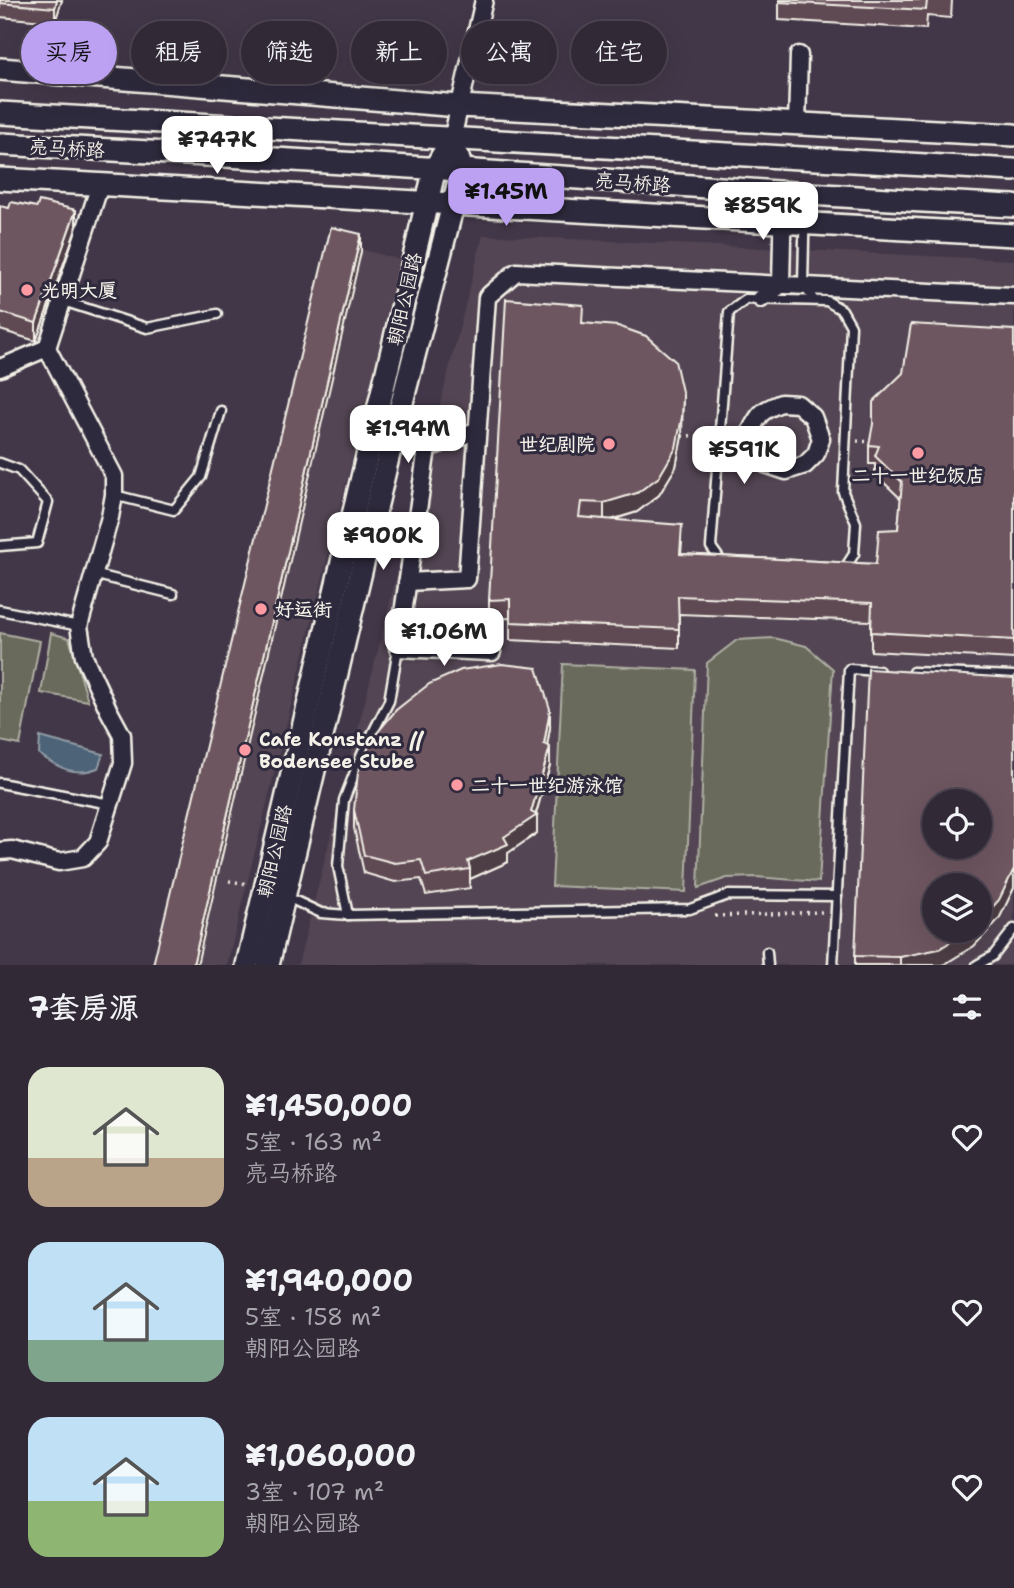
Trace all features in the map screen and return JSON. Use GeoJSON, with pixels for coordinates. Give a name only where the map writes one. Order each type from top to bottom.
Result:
{"type":"FeatureCollection","features":[{"type":"Feature","properties":{"kind":"main road"},"geometry":{"type":"LineString","coordinates":[[0,69],[459,106],[1014,135]]}},
{"type":"Feature","properties":{"kind":"main road","name":"亮马桥路"},"geometry":{"type":"LineString","coordinates":[[0,113],[1014,170]]}},
{"type":"Feature","properties":{"kind":"main road"},"geometry":{"type":"LineString","coordinates":[[452,139],[462,170]]}},
{"type":"Feature","properties":{"kind":"main road","name":"朝阳公园路"},"geometry":{"type":"LineString","coordinates":[[247,965],[435,168],[452,139]]}},
{"type":"Feature","properties":{"kind":"main road","name":"亮马桥路"},"geometry":{"type":"LineString","coordinates":[[0,144],[435,168],[805,195],[1014,206]]}},
{"type":"Feature","properties":{"kind":"main road","name":"朝阳公园路"},"geometry":{"type":"LineString","coordinates":[[268,965],[391,445],[462,170]]}},
{"type":"Feature","properties":{"kind":"main road"},"geometry":{"type":"LineString","coordinates":[[0,179],[1014,236]]}},
{"type":"Feature","properties":{"kind":"street"},"geometry":{"type":"LineString","coordinates":[[452,139],[484,0]]}},
{"type":"Feature","properties":{"kind":"street"},"geometry":{"type":"LineString","coordinates":[[797,124],[799,55]]}},
{"type":"Feature","properties":{"kind":"street"},"geometry":{"type":"LineString","coordinates":[[0,850],[12,850],[59,862],[83,858],[98,842],[123,763],[122,735],[84,657],[79,626],[110,517],[114,476],[47,348],[100,185]]}},
{"type":"Feature","properties":{"kind":"street"},"geometry":{"type":"LineString","coordinates":[[781,285],[783,193]]}},
{"type":"Feature","properties":{"kind":"street"},"geometry":{"type":"LineString","coordinates":[[407,582],[467,579],[487,297],[516,272],[1014,296]]}},
{"type":"Feature","properties":{"kind":"street"},"geometry":{"type":"LineString","coordinates":[[761,299],[781,285]]}},
{"type":"Feature","properties":{"kind":"street"},"geometry":{"type":"LineString","coordinates":[[0,368],[47,348]]}},
{"type":"Feature","properties":{"kind":"street"},"geometry":{"type":"LineString","coordinates":[[781,403],[798,404],[813,417],[821,439],[816,454],[805,465],[786,471],[765,464],[755,453],[749,434],[765,409],[781,403]]}},
{"type":"Feature","properties":{"kind":"street"},"geometry":{"type":"LineString","coordinates":[[391,445],[428,448],[476,431]]}},
{"type":"Feature","properties":{"kind":"street"},"geometry":{"type":"LineString","coordinates":[[428,448],[398,648],[492,652]]}},
{"type":"Feature","properties":{"kind":"lane"},"geometry":{"type":"LineString","coordinates":[[805,195],[803,285],[814,300]]}},
{"type":"Feature","properties":{"kind":"lane"},"geometry":{"type":"LineString","coordinates":[[747,299],[814,300],[827,301],[842,310],[851,327],[843,492],[856,523],[854,554],[843,571],[724,565],[711,547],[729,312],[747,299]]}},
{"type":"Feature","properties":{"kind":"lane"},"geometry":{"type":"LineString","coordinates":[[63,301],[146,328],[217,314]]}},
{"type":"Feature","properties":{"kind":"lane"},"geometry":{"type":"LineString","coordinates":[[114,495],[174,510],[201,477],[221,411]]}},
{"type":"Feature","properties":{"kind":"lane"},"geometry":{"type":"LineString","coordinates":[[0,463],[19,470],[48,502],[37,543],[0,546]]}},
{"type":"Feature","properties":{"kind":"lane"},"geometry":{"type":"LineString","coordinates":[[93,574],[173,594]]}},
{"type":"Feature","properties":{"kind":"lane"},"geometry":{"type":"LineString","coordinates":[[0,610],[79,626]]}},
{"type":"Feature","properties":{"kind":"lane"},"geometry":{"type":"LineString","coordinates":[[348,915],[338,866],[344,800],[362,754],[389,701],[398,648]]}},
{"type":"Feature","properties":{"kind":"lane"},"geometry":{"type":"LineString","coordinates":[[833,965],[849,669],[890,671]]}},
{"type":"Feature","properties":{"kind":"lane"},"geometry":{"type":"LineString","coordinates":[[904,671],[1014,676]]}},
{"type":"Feature","properties":{"kind":"lane"},"geometry":{"type":"LineString","coordinates":[[0,783],[110,804]]}},
{"type":"Feature","properties":{"kind":"lane"},"geometry":{"type":"LineString","coordinates":[[284,896],[321,912],[348,915],[690,909],[727,895],[837,896]]}},
{"type":"Feature","properties":{"kind":"lane"},"geometry":{"type":"LineString","coordinates":[[977,965],[993,956],[1014,929]]}},
{"type":"Feature","properties":{"kind":"lane"},"geometry":{"type":"LineString","coordinates":[[767,952],[768,965]]}},
{"type":"Feature","properties":{"kind":"shaded area"},"geometry":{"type":"Polygon","coordinates":[[[483,235],[1014,260],[1014,965],[298,965],[483,235]]]}},
{"type":"Feature","properties":{"kind":"shaded area","name":"好运街"},"geometry":{"type":"Polygon","coordinates":[[[335,242],[401,260],[227,965],[159,965],[335,242]]]}},
{"type":"Feature","properties":{"kind":"green space"},"geometry":{"type":"Polygon","coordinates":[[[0,633],[40,641],[20,745],[0,741],[0,633]]]}},
{"type":"Feature","properties":{"kind":"green space"},"geometry":{"type":"Polygon","coordinates":[[[51,633],[69,638],[88,701],[41,693],[51,633]]]}},
{"type":"Feature","properties":{"kind":"green space"},"geometry":{"type":"Polygon","coordinates":[[[774,638],[806,646],[833,669],[819,882],[756,877],[727,878],[698,888],[707,663],[737,640],[774,638]]]}},
{"type":"Feature","properties":{"kind":"green space"},"geometry":{"type":"Polygon","coordinates":[[[563,664],[695,670],[686,892],[552,886],[563,664]]]}},
{"type":"Feature","properties":{"kind":"water"},"geometry":{"type":"Polygon","coordinates":[[[40,737],[103,754],[98,768],[82,772],[67,770],[53,763],[39,754],[40,737]]]}},
{"type":"Feature","properties":{"kind":"building"},"geometry":{"type":"Polygon","coordinates":[[[0,0],[57,0],[55,8],[0,3],[0,0]]]}},
{"type":"Feature","properties":{"kind":"building"},"geometry":{"type":"Polygon","coordinates":[[[779,0],[927,0],[926,10],[779,0]]]}},
{"type":"Feature","properties":{"kind":"building","name":"光明大厦"},"geometry":{"type":"Polygon","coordinates":[[[39,201],[76,210],[36,323],[0,312],[0,206],[9,208],[11,202],[37,207],[39,201]]]}},
{"type":"Feature","properties":{"kind":"building","name":"好运街"},"geometry":{"type":"Polygon","coordinates":[[[331,227],[361,234],[193,965],[153,965],[331,227]]]}},
{"type":"Feature","properties":{"kind":"building"},"geometry":{"type":"Polygon","coordinates":[[[506,299],[583,305],[582,323],[618,326],[646,336],[675,361],[683,396],[682,417],[676,448],[659,477],[637,493],[604,503],[581,502],[579,517],[682,525],[680,554],[876,564],[879,530],[898,529],[902,482],[875,456],[879,446],[869,445],[873,402],[903,373],[911,324],[1014,330],[1014,640],[871,632],[872,603],[678,596],[679,629],[510,622],[510,599],[489,600],[506,299]]]}},
{"type":"Feature","properties":{"kind":"building"},"geometry":{"type":"Polygon","coordinates":[[[502,664],[537,668],[550,709],[544,744],[550,747],[531,812],[537,815],[504,837],[508,844],[468,861],[470,869],[426,876],[421,860],[395,863],[364,855],[354,810],[358,772],[372,739],[396,710],[429,684],[461,670],[502,664]]]}},
{"type":"Feature","properties":{"kind":"building"},"geometry":{"type":"Polygon","coordinates":[[[868,669],[1014,678],[1014,869],[999,900],[992,908],[992,873],[922,873],[922,943],[949,943],[939,949],[900,957],[855,956],[868,669]]]}},
{"type":"Feature","properties":{"kind":"place","name":"光明大厦"},"geometry":{"type":"Point","coordinates":[27,290]}},
{"type":"Feature","properties":{"kind":"place","name":"世纪剧院"},"geometry":{"type":"Point","coordinates":[609,444]}},
{"type":"Feature","properties":{"kind":"place","name":"二十一世纪饭店"},"geometry":{"type":"Point","coordinates":[918,453]}},
{"type":"Feature","properties":{"kind":"place","name":"好运街"},"geometry":{"type":"Point","coordinates":[261,609]}},
{"type":"Feature","properties":{"kind":"place","name":"Cafe Konstanz // Bodensee Stube"},"geometry":{"type":"Point","coordinates":[245,750]}},
{"type":"Feature","properties":{"kind":"place","name":"二十一世纪游泳馆"},"geometry":{"type":"Point","coordinates":[457,785]}}]}
